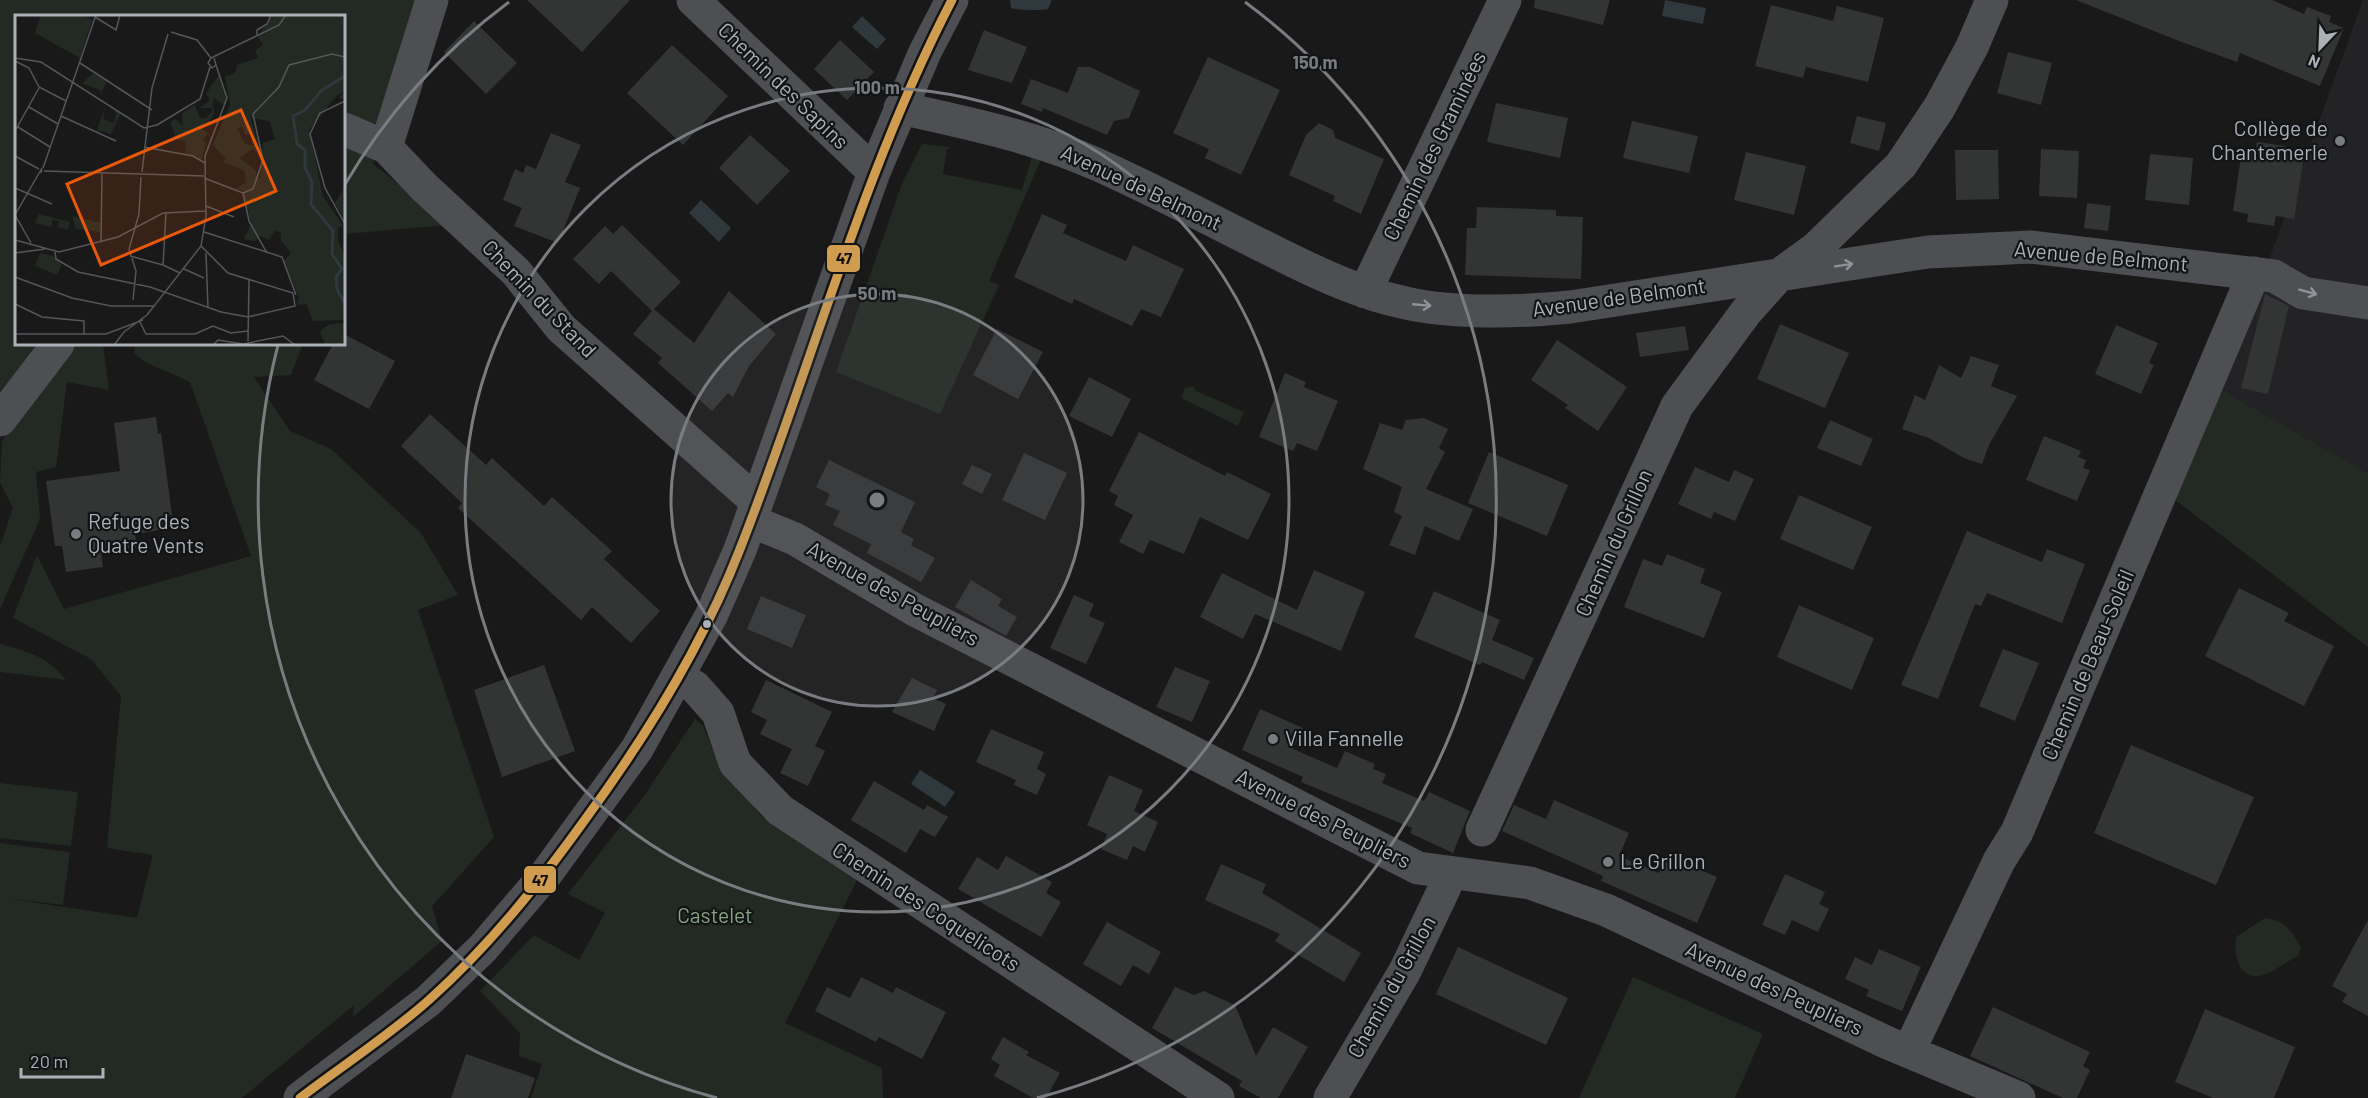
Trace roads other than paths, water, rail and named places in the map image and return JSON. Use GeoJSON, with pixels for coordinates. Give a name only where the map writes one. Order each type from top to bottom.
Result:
{"type":"FeatureCollection","features":[{"type":"Feature","properties":{"kind":"street"},"geometry":{"type":"LineString","coordinates":[[386,147],[432,0]]}},
{"type":"Feature","properties":{"kind":"street","name":"Chemin des Sapins"},"geometry":{"type":"LineString","coordinates":[[693,0],[874,172]]}},
{"type":"Feature","properties":{"kind":"street"},"geometry":{"type":"LineString","coordinates":[[300,1098],[372,1046],[428,1001],[483,948],[546,874],[637,749],[711,616],[754,512],[874,172],[900,108],[952,0]]}},
{"type":"Feature","properties":{"kind":"street","name":"Chemin des Graminées"},"geometry":{"type":"LineString","coordinates":[[1365,292],[1505,0]]}},
{"type":"Feature","properties":{"kind":"street","name":"Chemin du Grillon"},"geometry":{"type":"LineString","coordinates":[[1482,830],[1677,406],[1746,312],[1779,275],[1816,248],[1901,165],[1939,108],[1972,47],[1992,0]]}},
{"type":"Feature","properties":{"kind":"street","name":"Avenue de Belmont"},"geometry":{"type":"LineString","coordinates":[[900,108],[1008,132],[1056,148],[1097,164],[1312,270],[1365,292],[1408,304],[1522,311],[1570,307],[1928,252],[2030,247],[2274,276],[2303,292],[2368,303]]}},
{"type":"Feature","properties":{"kind":"street","name":"Chemin du Stand"},"geometry":{"type":"LineString","coordinates":[[345,129],[386,147],[424,187],[516,272],[561,328],[754,512]]}},
{"type":"Feature","properties":{"kind":"street","name":"Chemin de Beau-Soleil"},"geometry":{"type":"LineString","coordinates":[[1909,1051],[1999,861],[2017,832],[2254,273]]}},
{"type":"Feature","properties":{"kind":"street"},"geometry":{"type":"LineString","coordinates":[[0,420],[57,345]]}},
{"type":"Feature","properties":{"kind":"street","name":"Avenue des Peupliers"},"geometry":{"type":"LineString","coordinates":[[754,512],[915,610],[1419,868],[1530,883],[1606,910],[1909,1051],[2019,1098]]}},
{"type":"Feature","properties":{"kind":"street","name":"Chemin des Coquelicots"},"geometry":{"type":"LineString","coordinates":[[677,677],[695,687],[718,713],[735,763],[780,810],[1218,1098]]}},
{"type":"Feature","properties":{"kind":"street","name":"Chemin du Grillon"},"geometry":{"type":"LineString","coordinates":[[1330,1098],[1405,971],[1445,887],[1447,873]]}},
{"type":"Feature","properties":{"kind":"place","name":"Collège de Chantemerle"},"geometry":{"type":"Point","coordinates":[2340,141]}},
{"type":"Feature","properties":{"kind":"place","name":"Refuge des Quatre Vents"},"geometry":{"type":"Point","coordinates":[76,534]}},
{"type":"Feature","properties":{"kind":"place","name":"Villa Fannelle"},"geometry":{"type":"Point","coordinates":[1273,739]}},
{"type":"Feature","properties":{"kind":"place","name":"Le Grillon"},"geometry":{"type":"Point","coordinates":[1608,862]}},
{"type":"Feature","properties":{"kind":"park label","name":"Castelet"},"geometry":{"type":"Point","coordinates":[715,916]}}]}
